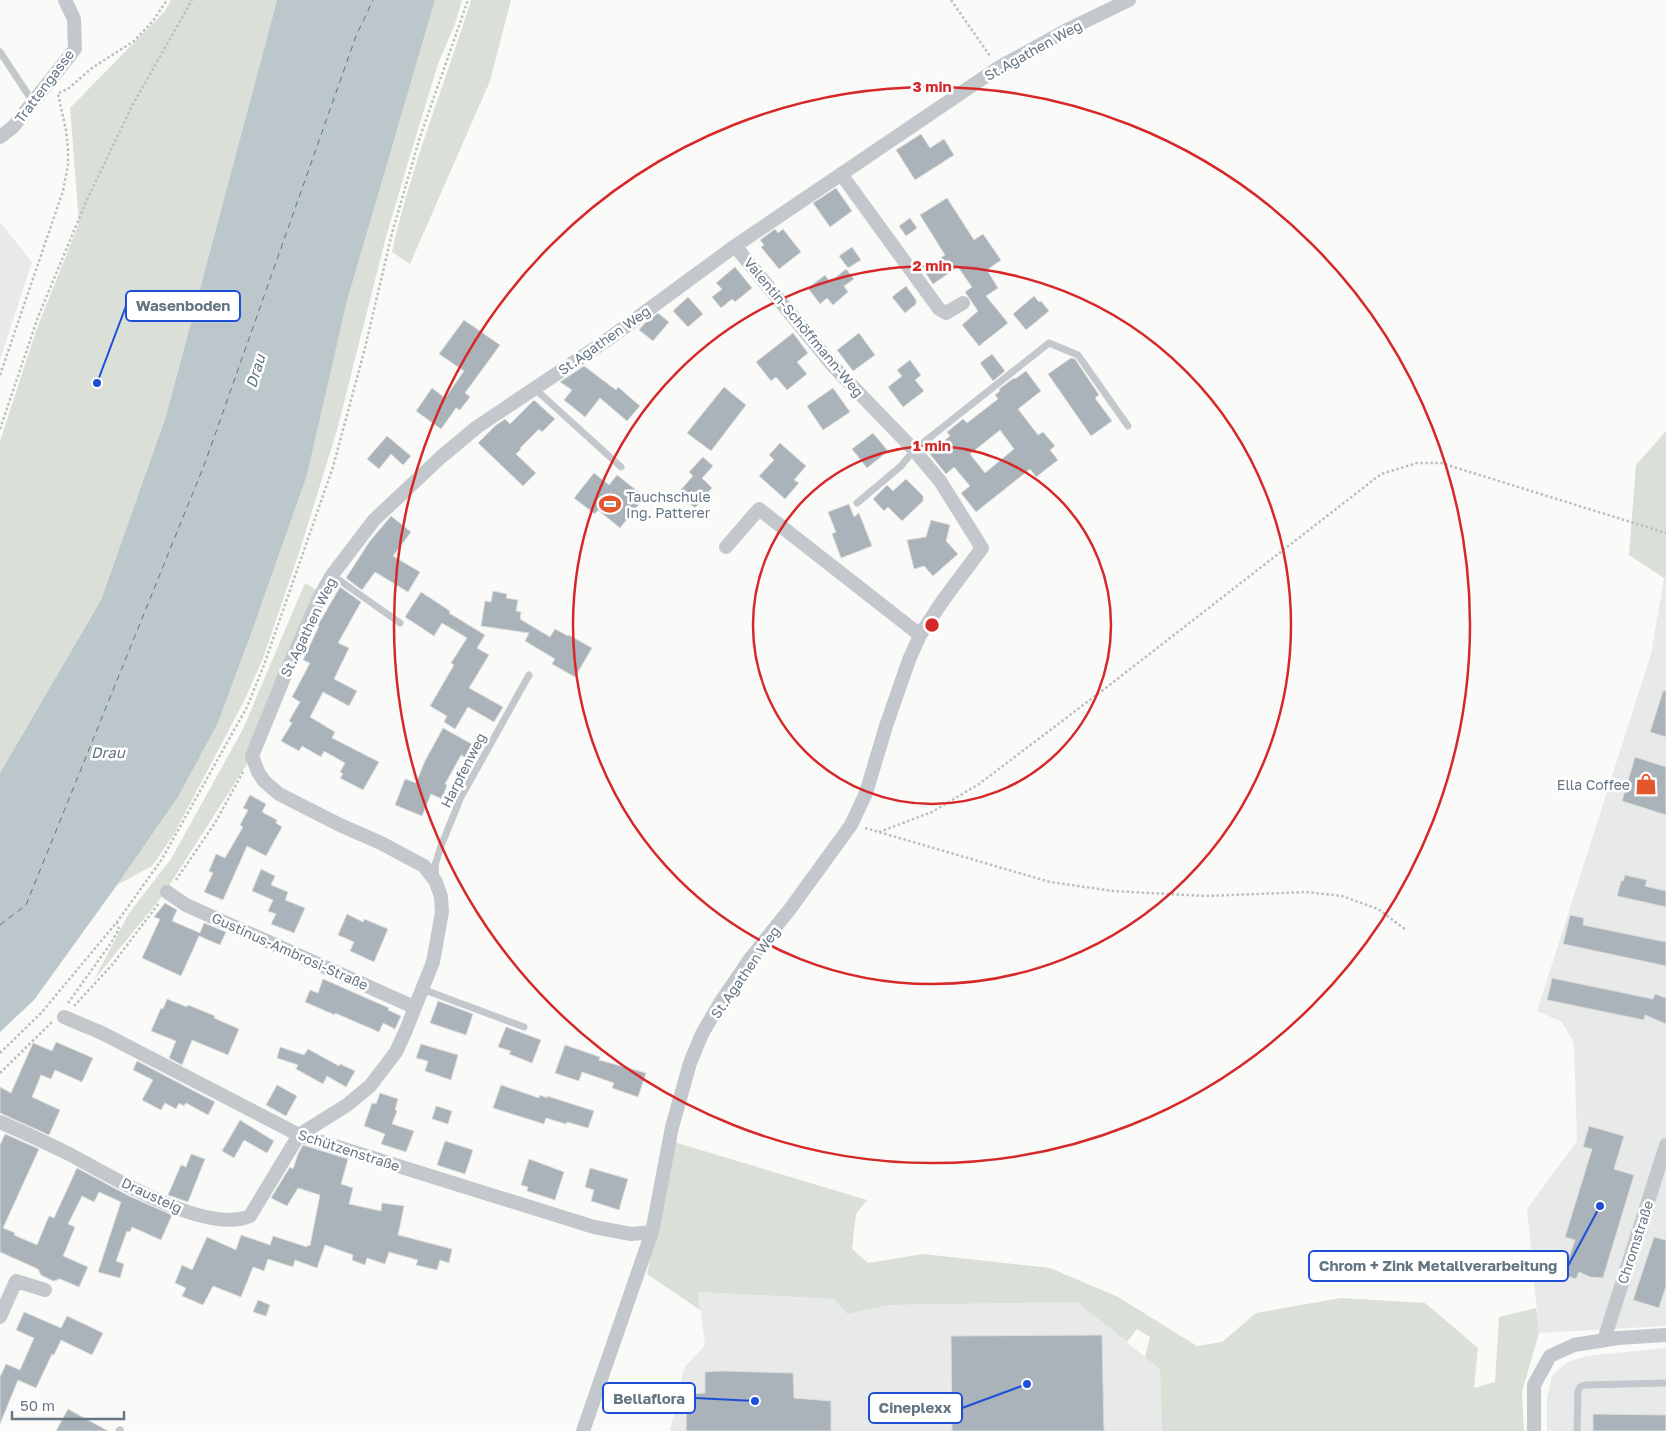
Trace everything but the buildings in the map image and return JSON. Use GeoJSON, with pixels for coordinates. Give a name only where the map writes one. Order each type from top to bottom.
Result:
{"type":"FeatureCollection","features":[{"type":"Feature","properties":{"kind":"street","name":"Trattengasse"},"geometry":{"type":"LineString","coordinates":[[0,136],[13,127],[75,49],[74,19],[64,0]]}},
{"type":"Feature","properties":{"kind":"street","name":"St.Agathen Weg"},"geometry":{"type":"LineString","coordinates":[[252,756],[284,674],[320,596],[332,575],[374,520],[441,457],[477,427],[607,340],[735,246],[998,68],[1069,29],[1129,0]]}},
{"type":"Feature","properties":{"kind":"street"},"geometry":{"type":"LineString","coordinates":[[841,174],[939,308],[946,313],[963,303]]}},
{"type":"Feature","properties":{"kind":"street","name":"Valentin-Schöffmann-Weg"},"geometry":{"type":"LineString","coordinates":[[735,246],[834,367],[914,450],[940,481],[982,548]]}},
{"type":"Feature","properties":{"kind":"street"},"geometry":{"type":"LineString","coordinates":[[726,547],[758,509],[920,635]]}},
{"type":"Feature","properties":{"kind":"street","name":"St.Agathen Weg"},"geometry":{"type":"LineString","coordinates":[[583,1431],[652,1232],[672,1127],[690,1064],[702,1034],[720,1003],[750,959],[851,824],[866,793],[886,726],[909,660],[920,635],[982,548]]}},
{"type":"Feature","properties":{"kind":"street"},"geometry":{"type":"LineString","coordinates":[[252,756],[258,772],[264,781],[279,794],[424,866],[436,882],[441,897],[442,912],[433,962],[396,1052],[370,1086],[347,1105],[299,1135]]}},
{"type":"Feature","properties":{"kind":"street","name":"Gustinus-Ambrosi-Straße"},"geometry":{"type":"LineString","coordinates":[[167,892],[186,905],[414,1007]]}},
{"type":"Feature","properties":{"kind":"street","name":"Schützenstraße"},"geometry":{"type":"LineString","coordinates":[[62,1015],[102,1033],[299,1135],[594,1227],[630,1234],[652,1232]]}},
{"type":"Feature","properties":{"kind":"street","name":"Drausteig"},"geometry":{"type":"LineString","coordinates":[[0,1122],[67,1153],[177,1209],[215,1220],[241,1220],[250,1216],[299,1135]]}},
{"type":"Feature","properties":{"kind":"street","name":"Chromstraße"},"geometry":{"type":"LineString","coordinates":[[1604,1340],[1666,1145]]}},
{"type":"Feature","properties":{"kind":"street"},"geometry":{"type":"LineString","coordinates":[[0,1317],[16,1281],[45,1290]]}},
{"type":"Feature","properties":{"kind":"street"},"geometry":{"type":"LineString","coordinates":[[1534,1431],[1534,1385],[1550,1356],[1574,1345],[1604,1340],[1666,1335]]}},
{"type":"Feature","properties":{"kind":"lane"},"geometry":{"type":"LineString","coordinates":[[0,52],[33,102]]}},
{"type":"Feature","properties":{"kind":"lane"},"geometry":{"type":"LineString","coordinates":[[858,503],[901,466],[914,450],[1048,343],[1078,354],[1128,426]]}},
{"type":"Feature","properties":{"kind":"lane"},"geometry":{"type":"LineString","coordinates":[[534,388],[621,467]]}},
{"type":"Feature","properties":{"kind":"lane"},"geometry":{"type":"LineString","coordinates":[[332,575],[400,623]]}},
{"type":"Feature","properties":{"kind":"lane","name":"Harpfenweg"},"geometry":{"type":"LineString","coordinates":[[436,882],[435,865],[461,797],[529,675]]}},
{"type":"Feature","properties":{"kind":"lane"},"geometry":{"type":"LineString","coordinates":[[422,989],[524,1027]]}},
{"type":"Feature","properties":{"kind":"lane"},"geometry":{"type":"LineString","coordinates":[[1577,1431],[1578,1392],[1580,1387],[1585,1385],[1666,1383]]}},
{"type":"Feature","properties":{"kind":"path"},"geometry":{"type":"LineString","coordinates":[[58,94],[69,88],[92,68],[134,41],[153,21],[167,0]]}},
{"type":"Feature","properties":{"kind":"path"},"geometry":{"type":"LineString","coordinates":[[0,429],[38,317],[86,202],[132,106],[192,0]]}},
{"type":"Feature","properties":{"kind":"path"},"geometry":{"type":"LineString","coordinates":[[0,1053],[42,1012],[117,922],[162,859],[247,707],[264,665],[333,467],[365,348],[392,233],[420,137],[468,0]]}},
{"type":"Feature","properties":{"kind":"path"},"geometry":{"type":"LineString","coordinates":[[951,0],[998,68]]}},
{"type":"Feature","properties":{"kind":"path"},"geometry":{"type":"LineString","coordinates":[[0,375],[63,191],[68,165],[66,130],[58,94],[56,73]]}},
{"type":"Feature","properties":{"kind":"path"},"geometry":{"type":"LineString","coordinates":[[879,832],[932,812],[979,784],[1381,474],[1417,463],[1441,463],[1666,533]]}},
{"type":"Feature","properties":{"kind":"path"},"geometry":{"type":"LineString","coordinates":[[0,1073],[112,965],[167,892],[215,822],[252,756]]}},
{"type":"Feature","properties":{"kind":"path"},"geometry":{"type":"LineString","coordinates":[[851,824],[1050,882],[1113,891],[1206,896],[1306,892],[1342,896],[1378,909],[1406,930]]}},
{"type":"Feature","properties":{"kind":"path"},"geometry":{"type":"LineString","coordinates":[[62,1015],[112,943],[119,928],[117,922]]}},
{"type":"Feature","properties":{"kind":"shaded area"},"geometry":{"type":"Polygon","coordinates":[[[171,0],[277,0],[166,416],[101,600],[0,773],[0,441],[36,331],[79,223],[70,108],[165,11],[171,0]]]}},
{"type":"Feature","properties":{"kind":"shaded area"},"geometry":{"type":"Polygon","coordinates":[[[435,0],[462,0],[455,24],[438,64],[386,237],[337,430],[300,550],[262,661],[244,701],[174,834],[152,866],[117,885],[178,797],[218,723],[251,634],[307,475],[347,301],[435,0]]]}},
{"type":"Feature","properties":{"kind":"shaded area"},"geometry":{"type":"Polygon","coordinates":[[[471,0],[511,0],[490,81],[410,264],[392,252],[418,157],[471,0]]]}},
{"type":"Feature","properties":{"kind":"shaded area"},"geometry":{"type":"Polygon","coordinates":[[[0,222],[32,262],[0,360],[0,222]]]}},
{"type":"Feature","properties":{"kind":"shaded area"},"geometry":{"type":"Polygon","coordinates":[[[1666,431],[1666,577],[1664,578],[1629,555],[1636,465],[1666,431]]]}},
{"type":"Feature","properties":{"kind":"shaded area"},"geometry":{"type":"Polygon","coordinates":[[[1666,577],[1666,1326],[1539,1333],[1527,1209],[1577,1141],[1574,1043],[1562,1022],[1537,1011],[1651,654],[1664,578],[1666,577]]]}},
{"type":"Feature","properties":{"kind":"shaded area"},"geometry":{"type":"Polygon","coordinates":[[[305,583],[318,591],[248,752],[247,764],[163,895],[94,980],[129,913],[171,859],[243,729],[305,583]]]}},
{"type":"Feature","properties":{"kind":"shaded area"},"geometry":{"type":"Polygon","coordinates":[[[674,1142],[867,1200],[856,1214],[852,1249],[868,1263],[923,1254],[1050,1268],[1118,1297],[1197,1346],[1222,1342],[1256,1313],[1341,1298],[1425,1303],[1478,1348],[1474,1388],[1495,1382],[1499,1317],[1536,1308],[1539,1333],[1522,1392],[1524,1431],[1162,1431],[1160,1369],[1145,1357],[1150,1337],[1137,1329],[1127,1342],[1077,1302],[889,1305],[847,1314],[834,1299],[698,1292],[700,1310],[647,1274],[674,1142]]]}},
{"type":"Feature","properties":{"kind":"shaded area"},"geometry":{"type":"Polygon","coordinates":[[[698,1292],[834,1299],[847,1314],[889,1305],[1077,1302],[1160,1369],[1162,1431],[670,1431],[684,1368],[705,1345],[698,1292]]]}},
{"type":"Feature","properties":{"kind":"shaded area"},"geometry":{"type":"Polygon","coordinates":[[[1666,1348],[1666,1431],[1547,1431],[1547,1397],[1552,1376],[1566,1363],[1586,1356],[1666,1348]]]}},
{"type":"Feature","properties":{"kind":"water","name":"Drau"},"geometry":{"type":"Polygon","coordinates":[[[277,0],[435,0],[347,301],[307,475],[218,723],[178,797],[117,885],[34,1000],[0,1032],[0,773],[101,600],[166,416],[277,0]]]}},
{"type":"Feature","properties":{"kind":"ferry route"},"geometry":{"type":"LineString","coordinates":[[0,925],[26,905],[205,463],[356,36],[373,0]]}},
{"type":"Feature","properties":{"kind":"place","name":"Wasenboden"},"geometry":{"type":"Point","coordinates":[97,383]}},
{"type":"Feature","properties":{"kind":"place","name":"Tauchschule Ing. Patterer"},"geometry":{"type":"Point","coordinates":[610,504]}},
{"type":"Feature","properties":{"kind":"place","name":"Ella Coffee"},"geometry":{"type":"Point","coordinates":[1646,784]}},
{"type":"Feature","properties":{"kind":"place","name":"Chrom + Zink Metallverarbeitung"},"geometry":{"type":"Point","coordinates":[1600,1206]}},
{"type":"Feature","properties":{"kind":"place","name":"Cineplexx"},"geometry":{"type":"Point","coordinates":[1027,1384]}},
{"type":"Feature","properties":{"kind":"place","name":"Bellaflora"},"geometry":{"type":"Point","coordinates":[755,1401]}}]}
